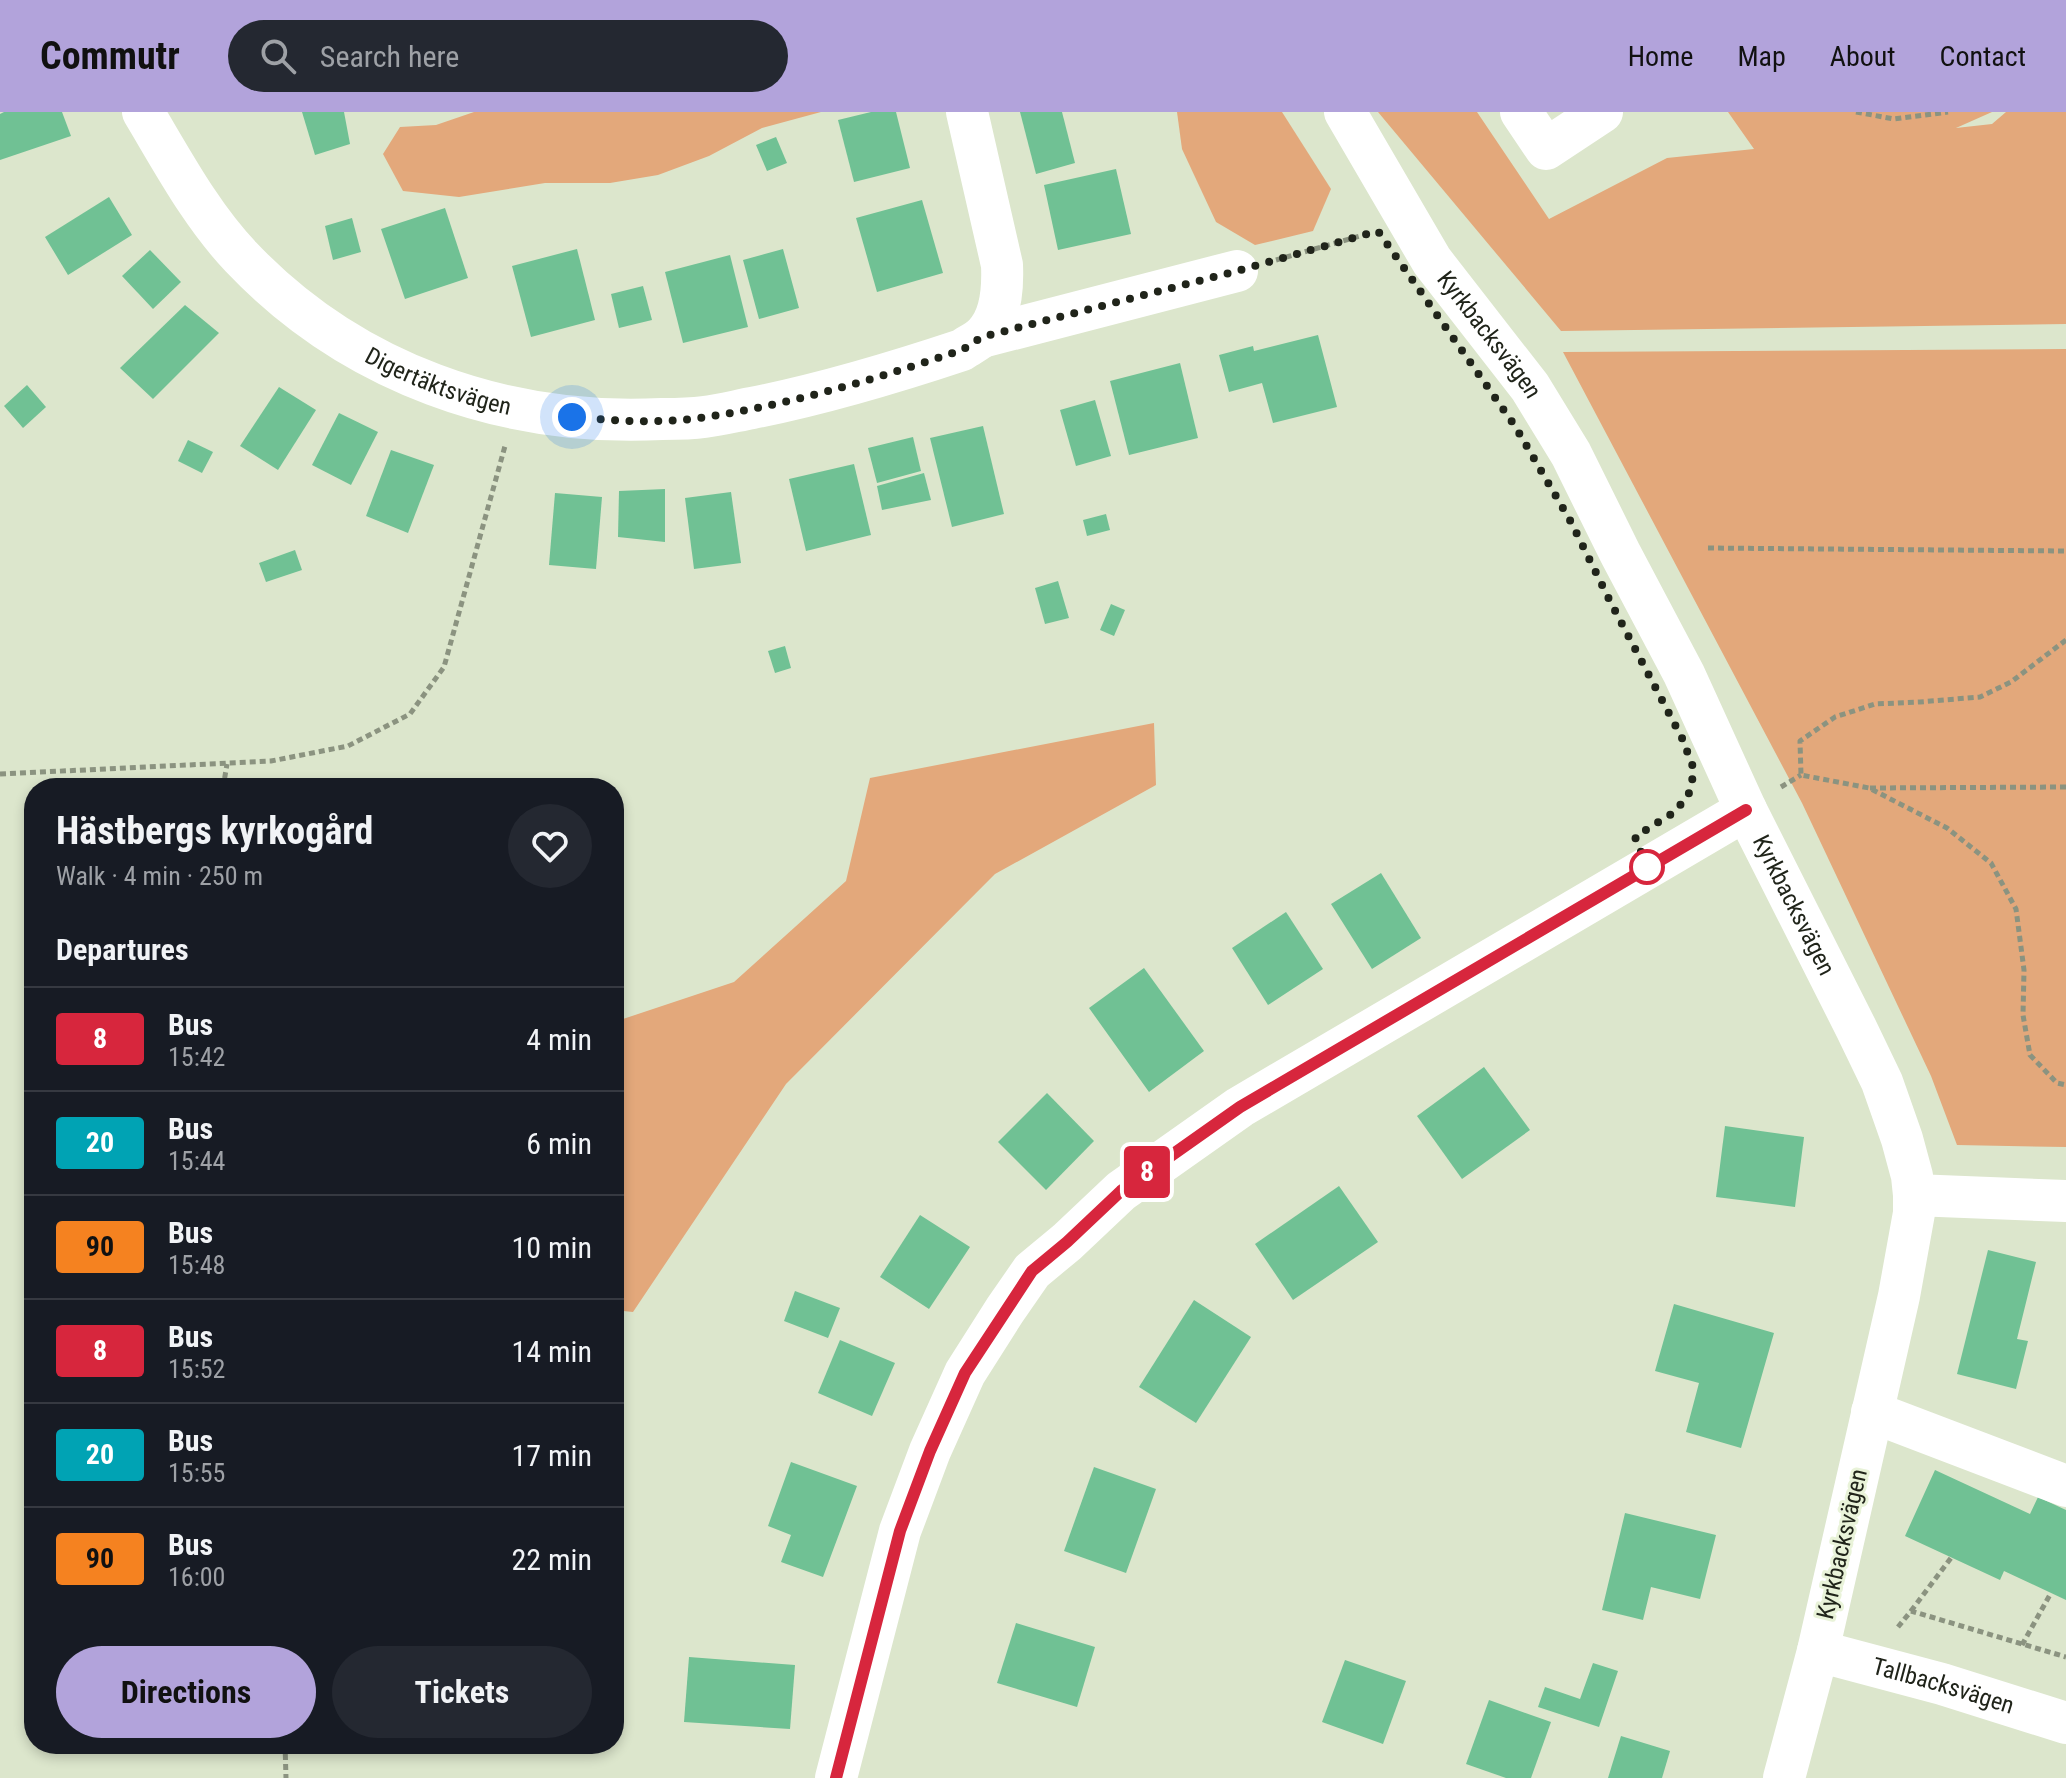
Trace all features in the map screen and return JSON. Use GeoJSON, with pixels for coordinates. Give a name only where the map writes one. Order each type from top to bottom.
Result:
{"type":"FeatureCollection","features":[{"type":"Feature","properties":{"kind":"street","name":"Digertäktsvägen"},"geometry":{"type":"LineString","coordinates":[[143,112],[198,205],[240,256],[289,302],[344,342],[405,374],[473,399],[545,415],[624,421],[704,417],[797,399],[962,350],[982,337],[1237,271]]}},
{"type":"Feature","properties":{"kind":"street"},"geometry":{"type":"LineString","coordinates":[[967,112],[1002,265],[1003,282],[996,317],[982,337]]}},
{"type":"Feature","properties":{"kind":"street","name":"Kyrkbacksvägen"},"geometry":{"type":"LineString","coordinates":[[1345,112],[1432,261],[1530,387],[1571,454],[1684,674],[1746,810],[1882,1082],[1912,1176],[1914,1213],[1899,1296],[1818,1651],[1784,1778]]}},
{"type":"Feature","properties":{"kind":"street"},"geometry":{"type":"LineString","coordinates":[[1521,112],[1546,149],[1602,112]]}},
{"type":"Feature","properties":{"kind":"street"},"geometry":{"type":"LineString","coordinates":[[836,1778],[900,1531],[930,1451],[965,1373],[1032,1271],[1121,1191],[1240,1107],[1746,810]]}},
{"type":"Feature","properties":{"kind":"street"},"geometry":{"type":"LineString","coordinates":[[1914,1195],[2066,1201]]}},
{"type":"Feature","properties":{"kind":"street"},"geometry":{"type":"LineString","coordinates":[[1872,1412],[2066,1486]]}},
{"type":"Feature","properties":{"kind":"street","name":"Tallbacksvägen"},"geometry":{"type":"LineString","coordinates":[[1818,1651],[2017,1706],[2066,1723]]}},
{"type":"Feature","properties":{"kind":"path"},"geometry":{"type":"LineString","coordinates":[[1856,112],[1894,119],[1948,112]]}},
{"type":"Feature","properties":{"kind":"path"},"geometry":{"type":"LineString","coordinates":[[1237,271],[1378,231]]}},
{"type":"Feature","properties":{"kind":"path"},"geometry":{"type":"LineString","coordinates":[[0,774],[271,761],[348,746],[410,714],[444,667],[515,408]]}},
{"type":"Feature","properties":{"kind":"path"},"geometry":{"type":"LineString","coordinates":[[1708,548],[2066,551]]}},
{"type":"Feature","properties":{"kind":"path"},"geometry":{"type":"LineString","coordinates":[[2066,640],[2011,682],[1980,697],[1875,704],[1835,717],[1800,741],[1801,775],[1869,788],[2066,787]]}},
{"type":"Feature","properties":{"kind":"path"},"geometry":{"type":"LineString","coordinates":[[225,778],[227,764]]}},
{"type":"Feature","properties":{"kind":"path"},"geometry":{"type":"LineString","coordinates":[[1869,788],[1947,828],[1991,863],[2016,909],[2024,970],[2023,1015],[2030,1055],[2057,1083],[2066,1085]]}},
{"type":"Feature","properties":{"kind":"path"},"geometry":{"type":"LineString","coordinates":[[1868,1664],[1951,1558]]}},
{"type":"Feature","properties":{"kind":"path"},"geometry":{"type":"LineString","coordinates":[[2022,1645],[2051,1593]]}},
{"type":"Feature","properties":{"kind":"path"},"geometry":{"type":"LineString","coordinates":[[1911,1611],[2066,1657]]}},
{"type":"Feature","properties":{"kind":"path"},"geometry":{"type":"LineString","coordinates":[[285,1754],[286,1778]]}},
{"type":"Feature","properties":{"kind":"shaded area"},"geometry":{"type":"Polygon","coordinates":[[[474,112],[821,112],[762,128],[709,156],[658,175],[610,183],[545,183],[459,197],[403,191],[383,154],[400,127],[436,125],[474,112]]]}},
{"type":"Feature","properties":{"kind":"shaded area"},"geometry":{"type":"Polygon","coordinates":[[[1177,112],[1282,112],[1331,189],[1313,231],[1255,245],[1216,222],[1182,149],[1177,112]]]}},
{"type":"Feature","properties":{"kind":"shaded area"},"geometry":{"type":"Polygon","coordinates":[[[1378,112],[1477,112],[1549,219],[1667,158],[1754,149],[1728,112],[1992,112],[1956,128],[1992,124],[2006,112],[2066,112],[2066,324],[1561,331],[1378,112]]]}},
{"type":"Feature","properties":{"kind":"shaded area"},"geometry":{"type":"Polygon","coordinates":[[[2066,349],[2066,1147],[1957,1145],[1931,1076],[1802,803],[1563,352],[2066,349]]]}},
{"type":"Feature","properties":{"kind":"shaded area"},"geometry":{"type":"Polygon","coordinates":[[[1154,723],[1156,785],[995,874],[786,1084],[633,1312],[624,1311],[624,1019],[734,982],[846,881],[870,778],[1154,723]]]}},
{"type":"Feature","properties":{"kind":"building"},"geometry":{"type":"Polygon","coordinates":[[[62,112],[71,136],[0,160],[0,114],[62,112]]]}},
{"type":"Feature","properties":{"kind":"building"},"geometry":{"type":"Polygon","coordinates":[[[302,112],[344,112],[350,144],[315,155],[302,112]]]}},
{"type":"Feature","properties":{"kind":"building"},"geometry":{"type":"Polygon","coordinates":[[[871,112],[896,112],[910,168],[854,182],[838,120],[871,112]]]}},
{"type":"Feature","properties":{"kind":"building"},"geometry":{"type":"Polygon","coordinates":[[[1020,112],[1062,112],[1075,163],[1036,174],[1020,112]]]}},
{"type":"Feature","properties":{"kind":"building"},"geometry":{"type":"Polygon","coordinates":[[[776,137],[787,163],[767,171],[756,145],[776,137]]]}},
{"type":"Feature","properties":{"kind":"building"},"geometry":{"type":"Polygon","coordinates":[[[1116,169],[1131,234],[1058,250],[1044,185],[1116,169]]]}},
{"type":"Feature","properties":{"kind":"building"},"geometry":{"type":"Polygon","coordinates":[[[109,197],[132,235],[68,275],[45,237],[109,197]]]}},
{"type":"Feature","properties":{"kind":"building"},"geometry":{"type":"Polygon","coordinates":[[[922,200],[943,273],[877,292],[856,218],[922,200]]]}},
{"type":"Feature","properties":{"kind":"building"},"geometry":{"type":"Polygon","coordinates":[[[445,208],[468,278],[405,299],[381,229],[445,208]]]}},
{"type":"Feature","properties":{"kind":"building"},"geometry":{"type":"Polygon","coordinates":[[[352,218],[361,252],[333,260],[325,226],[352,218]]]}},
{"type":"Feature","properties":{"kind":"building"},"geometry":{"type":"Polygon","coordinates":[[[577,249],[595,320],[531,337],[512,266],[577,249]]]}},
{"type":"Feature","properties":{"kind":"building"},"geometry":{"type":"Polygon","coordinates":[[[783,249],[799,308],[759,319],[743,260],[783,249]]]}},
{"type":"Feature","properties":{"kind":"building"},"geometry":{"type":"Polygon","coordinates":[[[150,250],[181,282],[153,309],[122,276],[150,250]]]}},
{"type":"Feature","properties":{"kind":"building"},"geometry":{"type":"Polygon","coordinates":[[[730,255],[748,327],[683,343],[665,272],[730,255]]]}},
{"type":"Feature","properties":{"kind":"building"},"geometry":{"type":"Polygon","coordinates":[[[643,286],[652,320],[619,328],[611,294],[643,286]]]}},
{"type":"Feature","properties":{"kind":"building"},"geometry":{"type":"Polygon","coordinates":[[[185,305],[219,333],[153,399],[120,368],[185,305]]]}},
{"type":"Feature","properties":{"kind":"building"},"geometry":{"type":"Polygon","coordinates":[[[1318,335],[1337,407],[1273,423],[1262,383],[1229,392],[1219,355],[1253,346],[1254,351],[1318,335]]]}},
{"type":"Feature","properties":{"kind":"building"},"geometry":{"type":"Polygon","coordinates":[[[1180,363],[1198,438],[1129,455],[1110,381],[1180,363]]]}},
{"type":"Feature","properties":{"kind":"building"},"geometry":{"type":"Polygon","coordinates":[[[27,385],[46,407],[23,428],[4,406],[27,385]]]}},
{"type":"Feature","properties":{"kind":"building"},"geometry":{"type":"Polygon","coordinates":[[[279,387],[316,410],[278,470],[240,446],[279,387]]]}},
{"type":"Feature","properties":{"kind":"building"},"geometry":{"type":"Polygon","coordinates":[[[1095,400],[1111,456],[1076,466],[1060,410],[1095,400]]]}},
{"type":"Feature","properties":{"kind":"building"},"geometry":{"type":"Polygon","coordinates":[[[339,413],[378,432],[351,485],[312,465],[339,413]]]}},
{"type":"Feature","properties":{"kind":"building"},"geometry":{"type":"Polygon","coordinates":[[[983,426],[1004,514],[952,527],[930,438],[983,426]]]}},
{"type":"Feature","properties":{"kind":"building"},"geometry":{"type":"Polygon","coordinates":[[[913,437],[921,471],[877,483],[868,448],[913,437]]]}},
{"type":"Feature","properties":{"kind":"building"},"geometry":{"type":"Polygon","coordinates":[[[188,440],[213,452],[202,473],[178,461],[188,440]]]}},
{"type":"Feature","properties":{"kind":"building"},"geometry":{"type":"Polygon","coordinates":[[[391,450],[434,465],[408,533],[366,516],[391,450]]]}},
{"type":"Feature","properties":{"kind":"building"},"geometry":{"type":"Polygon","coordinates":[[[854,464],[871,535],[806,551],[789,479],[854,464]]]}},
{"type":"Feature","properties":{"kind":"building"},"geometry":{"type":"Polygon","coordinates":[[[924,473],[931,500],[882,510],[877,486],[924,473]]]}},
{"type":"Feature","properties":{"kind":"building"},"geometry":{"type":"Polygon","coordinates":[[[665,489],[665,542],[618,537],[619,491],[665,489]]]}},
{"type":"Feature","properties":{"kind":"building"},"geometry":{"type":"Polygon","coordinates":[[[731,492],[741,563],[694,569],[685,498],[731,492]]]}},
{"type":"Feature","properties":{"kind":"building"},"geometry":{"type":"Polygon","coordinates":[[[555,493],[602,497],[596,569],[549,565],[555,493]]]}},
{"type":"Feature","properties":{"kind":"building"},"geometry":{"type":"Polygon","coordinates":[[[1106,514],[1110,530],[1087,536],[1083,520],[1106,514]]]}},
{"type":"Feature","properties":{"kind":"building"},"geometry":{"type":"Polygon","coordinates":[[[295,550],[302,570],[266,582],[259,563],[295,550]]]}},
{"type":"Feature","properties":{"kind":"building"},"geometry":{"type":"Polygon","coordinates":[[[1058,581],[1069,618],[1045,624],[1035,588],[1058,581]]]}},
{"type":"Feature","properties":{"kind":"building"},"geometry":{"type":"Polygon","coordinates":[[[1111,604],[1125,610],[1114,636],[1100,630],[1111,604]]]}},
{"type":"Feature","properties":{"kind":"building"},"geometry":{"type":"Polygon","coordinates":[[[785,646],[791,668],[775,673],[768,651],[785,646]]]}},
{"type":"Feature","properties":{"kind":"building"},"geometry":{"type":"Polygon","coordinates":[[[1381,873],[1421,938],[1372,969],[1331,904],[1381,873]]]}},
{"type":"Feature","properties":{"kind":"building"},"geometry":{"type":"Polygon","coordinates":[[[1286,912],[1323,969],[1268,1005],[1232,948],[1286,912]]]}},
{"type":"Feature","properties":{"kind":"building"},"geometry":{"type":"Polygon","coordinates":[[[1144,968],[1204,1051],[1149,1092],[1089,1008],[1144,968]]]}},
{"type":"Feature","properties":{"kind":"building"},"geometry":{"type":"Polygon","coordinates":[[[1484,1067],[1530,1130],[1462,1179],[1417,1116],[1484,1067]]]}},
{"type":"Feature","properties":{"kind":"building"},"geometry":{"type":"Polygon","coordinates":[[[1047,1093],[1094,1141],[1046,1190],[998,1142],[1047,1093]]]}},
{"type":"Feature","properties":{"kind":"building"},"geometry":{"type":"Polygon","coordinates":[[[1725,1126],[1804,1137],[1795,1207],[1716,1197],[1725,1126]]]}},
{"type":"Feature","properties":{"kind":"building"},"geometry":{"type":"Polygon","coordinates":[[[1339,1186],[1378,1242],[1293,1300],[1255,1244],[1339,1186]]]}},
{"type":"Feature","properties":{"kind":"building"},"geometry":{"type":"Polygon","coordinates":[[[920,1215],[970,1247],[929,1309],[880,1277],[920,1215]]]}},
{"type":"Feature","properties":{"kind":"building"},"geometry":{"type":"Polygon","coordinates":[[[1988,1250],[2036,1262],[2017,1339],[2028,1341],[2016,1389],[1957,1374],[1988,1250]]]}},
{"type":"Feature","properties":{"kind":"building"},"geometry":{"type":"Polygon","coordinates":[[[795,1291],[840,1308],[828,1338],[784,1321],[795,1291]]]}},
{"type":"Feature","properties":{"kind":"building"},"geometry":{"type":"Polygon","coordinates":[[[1194,1300],[1251,1337],[1196,1423],[1139,1387],[1194,1300]]]}},
{"type":"Feature","properties":{"kind":"building"},"geometry":{"type":"Polygon","coordinates":[[[1674,1304],[1774,1333],[1741,1448],[1686,1432],[1699,1383],[1655,1371],[1674,1304]]]}},
{"type":"Feature","properties":{"kind":"building"},"geometry":{"type":"Polygon","coordinates":[[[840,1340],[895,1363],[872,1416],[818,1393],[840,1340]]]}},
{"type":"Feature","properties":{"kind":"building"},"geometry":{"type":"Polygon","coordinates":[[[791,1462],[857,1486],[823,1577],[781,1562],[791,1535],[768,1526],[791,1462]]]}},
{"type":"Feature","properties":{"kind":"building"},"geometry":{"type":"Polygon","coordinates":[[[1094,1467],[1156,1489],[1126,1573],[1064,1551],[1094,1467]]]}},
{"type":"Feature","properties":{"kind":"building"},"geometry":{"type":"Polygon","coordinates":[[[1935,1470],[2030,1514],[2038,1497],[2066,1510],[2066,1600],[2004,1571],[2000,1580],[1905,1536],[1935,1470]]]}},
{"type":"Feature","properties":{"kind":"building"},"geometry":{"type":"Polygon","coordinates":[[[1625,1513],[1716,1535],[1700,1599],[1651,1587],[1643,1620],[1602,1610],[1625,1513]]]}},
{"type":"Feature","properties":{"kind":"building"},"geometry":{"type":"Polygon","coordinates":[[[1016,1623],[1095,1647],[1077,1707],[997,1683],[1016,1623]]]}},
{"type":"Feature","properties":{"kind":"building"},"geometry":{"type":"Polygon","coordinates":[[[689,1657],[795,1665],[790,1729],[684,1722],[689,1657]]]}},
{"type":"Feature","properties":{"kind":"building"},"geometry":{"type":"Polygon","coordinates":[[[1345,1660],[1406,1681],[1383,1744],[1322,1722],[1345,1660]]]}},
{"type":"Feature","properties":{"kind":"building"},"geometry":{"type":"Polygon","coordinates":[[[1593,1663],[1618,1671],[1599,1727],[1538,1707],[1545,1687],[1580,1699],[1593,1663]]]}},
{"type":"Feature","properties":{"kind":"building"},"geometry":{"type":"Polygon","coordinates":[[[1489,1700],[1551,1722],[1531,1778],[1506,1778],[1466,1764],[1489,1700]]]}},
{"type":"Feature","properties":{"kind":"building"},"geometry":{"type":"Polygon","coordinates":[[[1621,1736],[1670,1751],[1662,1778],[1608,1778],[1621,1736]]]}},
{"type":"Feature","properties":{"kind":"bus line","name":"8"},"geometry":{"type":"LineString","coordinates":[[836,1778],[900,1531],[930,1451],[965,1373],[1032,1271],[1121,1191],[1240,1107],[1746,810]]}},
{"type":"Feature","properties":{"kind":"route"},"geometry":{"type":"LineString","coordinates":[[572,417],[624,421],[704,417],[797,399],[962,350],[982,337],[1378,231],[1515,426],[1571,522],[1682,738],[1693,767],[1692,784],[1676,811],[1635,837],[1647,867]]}}]}
